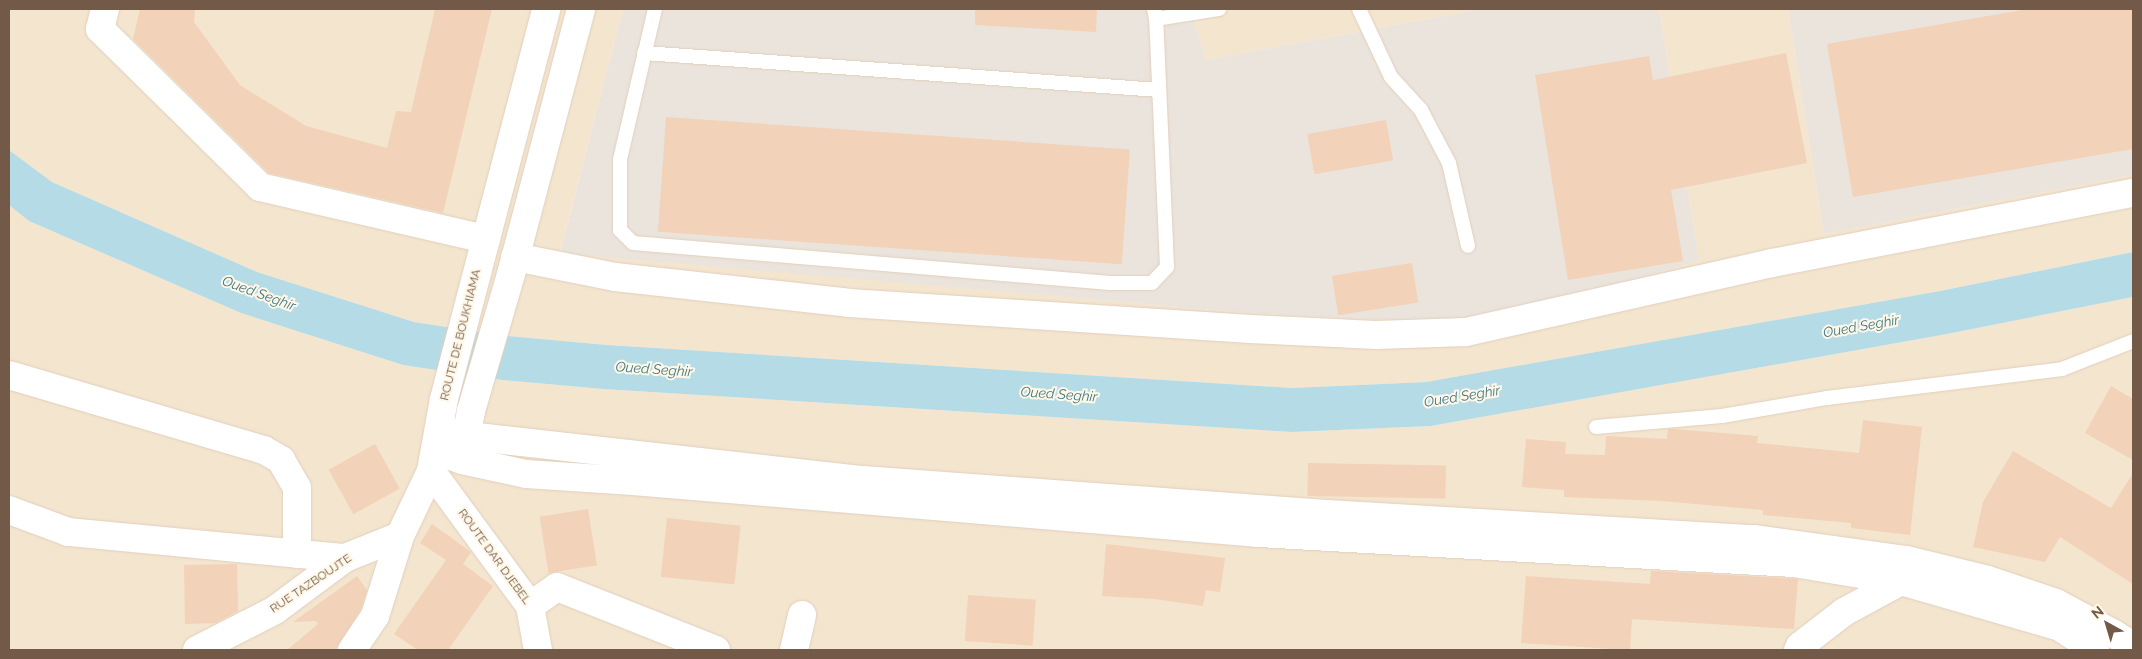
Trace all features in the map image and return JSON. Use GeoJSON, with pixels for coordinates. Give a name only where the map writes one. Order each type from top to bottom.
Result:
{"type":"FeatureCollection","features":[{"type":"Feature","properties":{"kind":"street"},"geometry":{"type":"LineString","coordinates":[[104,9],[100,29],[260,187],[486,239]]}},
{"type":"Feature","properties":{"kind":"street","name":"ROUTE DE BOUKHIAMA"},"geometry":{"type":"LineString","coordinates":[[352,650],[375,616],[400,536],[436,451],[444,399],[546,9]]}},
{"type":"Feature","properties":{"kind":"street"},"geometry":{"type":"LineString","coordinates":[[467,435],[581,9]]}},
{"type":"Feature","properties":{"kind":"street"},"geometry":{"type":"LineString","coordinates":[[513,266],[849,303],[1260,330],[1376,335],[1466,332],[1772,263],[2133,193]]}},
{"type":"Feature","properties":{"kind":"street"},"geometry":{"type":"LineString","coordinates":[[9,375],[264,450],[281,460],[297,488],[297,554]]}},
{"type":"Feature","properties":{"kind":"street"},"geometry":{"type":"LineString","coordinates":[[467,435],[526,474],[633,481],[1249,532],[1794,563],[1901,582],[2060,627],[2095,650]]}},
{"type":"Feature","properties":{"kind":"street"},"geometry":{"type":"LineString","coordinates":[[436,451],[467,435],[863,480],[1369,508],[1755,539],[1906,560],[1988,580],[2056,603],[2133,646]]}},
{"type":"Feature","properties":{"kind":"street","name":"ROUTE DAR DJEBEL"},"geometry":{"type":"LineString","coordinates":[[436,451],[530,606],[538,650]]}},
{"type":"Feature","properties":{"kind":"street"},"geometry":{"type":"LineString","coordinates":[[9,510],[68,532],[345,558]]}},
{"type":"Feature","properties":{"kind":"street","name":"RUE TAZBOUJTE"},"geometry":{"type":"LineString","coordinates":[[197,650],[275,610],[345,558],[400,536]]}},
{"type":"Feature","properties":{"kind":"street"},"geometry":{"type":"LineString","coordinates":[[1798,650],[1800,646],[1844,612],[1901,582]]}},
{"type":"Feature","properties":{"kind":"street"},"geometry":{"type":"LineString","coordinates":[[530,606],[557,587],[716,650]]}},
{"type":"Feature","properties":{"kind":"street"},"geometry":{"type":"LineString","coordinates":[[794,650],[802,615]]}},
{"type":"Feature","properties":{"kind":"lane"},"geometry":{"type":"LineString","coordinates":[[655,9],[620,159],[620,230],[633,243],[1110,283],[1152,283],[1167,267],[1155,14],[1218,9]]}},
{"type":"Feature","properties":{"kind":"lane"},"geometry":{"type":"LineString","coordinates":[[1359,9],[1391,77],[1421,110],[1449,163],[1468,246]]}},
{"type":"Feature","properties":{"kind":"lane"},"geometry":{"type":"LineString","coordinates":[[644,53],[1159,90]]}},
{"type":"Feature","properties":{"kind":"lane"},"geometry":{"type":"LineString","coordinates":[[1596,427],[1722,416],[1827,398],[2062,369],[2133,341]]}},
{"type":"Feature","properties":{"kind":"shaded area"},"geometry":{"type":"Polygon","coordinates":[[[9,9],[623,9],[560,252],[1258,314],[1474,324],[1699,261],[1659,9],[1788,9],[1824,234],[2133,175],[2133,252],[1940,291],[1426,382],[1293,388],[607,345],[507,336],[414,322],[257,272],[52,182],[9,150],[9,9]]]}},
{"type":"Feature","properties":{"kind":"shaded area"},"geometry":{"type":"Polygon","coordinates":[[[623,9],[1190,9],[1206,60],[1481,9],[1659,9],[1699,261],[1474,324],[1258,314],[560,253],[623,9]]]}},
{"type":"Feature","properties":{"kind":"shaded area"},"geometry":{"type":"Polygon","coordinates":[[[1190,9],[1481,9],[1206,60],[1190,9]]]}},
{"type":"Feature","properties":{"kind":"shaded area"},"geometry":{"type":"Polygon","coordinates":[[[1788,9],[2133,9],[2133,175],[1824,234],[1788,9]]]}},
{"type":"Feature","properties":{"kind":"shaded area"},"geometry":{"type":"Polygon","coordinates":[[[9,205],[29,221],[241,313],[403,365],[502,380],[603,389],[1292,432],[1431,426],[1947,334],[2133,297],[2133,650],[9,650],[9,205]]]}},
{"type":"Feature","properties":{"kind":"water","name":"Oued Seghir"},"geometry":{"type":"Polygon","coordinates":[[[9,150],[52,182],[257,272],[414,322],[507,336],[607,345],[1293,388],[1426,382],[1940,291],[2133,252],[2133,297],[1947,334],[1431,426],[1292,432],[603,389],[502,380],[403,365],[241,313],[29,221],[9,205],[9,150]]]}},
{"type":"Feature","properties":{"kind":"building"},"geometry":{"type":"Polygon","coordinates":[[[140,9],[195,9],[194,22],[240,85],[306,126],[387,148],[396,111],[411,112],[435,9],[492,9],[443,213],[269,173],[133,39],[140,9]]]}},
{"type":"Feature","properties":{"kind":"building"},"geometry":{"type":"Polygon","coordinates":[[[975,9],[1097,9],[1096,32],[975,25],[975,9]]]}},
{"type":"Feature","properties":{"kind":"building"},"geometry":{"type":"Polygon","coordinates":[[[2028,9],[2133,9],[2133,149],[1853,197],[1827,44],[2028,9]]]}},
{"type":"Feature","properties":{"kind":"building"},"geometry":{"type":"Polygon","coordinates":[[[1786,53],[1807,163],[1671,190],[1683,261],[1568,280],[1535,75],[1649,56],[1653,80],[1786,53]]]}},
{"type":"Feature","properties":{"kind":"building"},"geometry":{"type":"Polygon","coordinates":[[[666,117],[1130,149],[1122,264],[658,232],[666,117]]]}},
{"type":"Feature","properties":{"kind":"building"},"geometry":{"type":"Polygon","coordinates":[[[1386,120],[1393,160],[1314,174],[1307,134],[1386,120]]]}},
{"type":"Feature","properties":{"kind":"building"},"geometry":{"type":"Polygon","coordinates":[[[1412,263],[1418,303],[1338,315],[1332,276],[1412,263]]]}},
{"type":"Feature","properties":{"kind":"building"},"geometry":{"type":"Polygon","coordinates":[[[2111,386],[2133,399],[2133,460],[2085,433],[2111,386]]]}},
{"type":"Feature","properties":{"kind":"building"},"geometry":{"type":"Polygon","coordinates":[[[1863,420],[1922,427],[1910,535],[1851,528],[1851,523],[1763,515],[1763,510],[1662,501],[1564,497],[1564,490],[1522,487],[1526,439],[1566,442],[1565,454],[1605,455],[1606,436],[1667,439],[1668,429],[1674,429],[1758,436],[1757,443],[1859,453],[1863,420]]]}},
{"type":"Feature","properties":{"kind":"building"},"geometry":{"type":"Polygon","coordinates":[[[375,444],[400,489],[353,514],[329,470],[375,444]]]}},
{"type":"Feature","properties":{"kind":"building"},"geometry":{"type":"Polygon","coordinates":[[[2013,451],[2111,508],[2133,473],[2133,584],[2060,537],[2045,562],[1973,547],[1983,502],[2013,451]]]}},
{"type":"Feature","properties":{"kind":"building"},"geometry":{"type":"Polygon","coordinates":[[[1308,463],[1446,465],[1445,498],[1307,496],[1308,463]]]}},
{"type":"Feature","properties":{"kind":"building"},"geometry":{"type":"Polygon","coordinates":[[[588,509],[597,565],[549,573],[540,517],[588,509]]]}},
{"type":"Feature","properties":{"kind":"building"},"geometry":{"type":"Polygon","coordinates":[[[667,518],[741,526],[734,584],[661,577],[667,518]]]}},
{"type":"Feature","properties":{"kind":"building"},"geometry":{"type":"Polygon","coordinates":[[[432,524],[471,552],[463,564],[493,586],[448,650],[418,650],[394,634],[446,560],[420,543],[432,524]]]}},
{"type":"Feature","properties":{"kind":"building"},"geometry":{"type":"Polygon","coordinates":[[[1106,544],[1225,558],[1220,592],[1206,590],[1203,606],[1155,599],[1102,596],[1106,544]]]}},
{"type":"Feature","properties":{"kind":"building"},"geometry":{"type":"Polygon","coordinates":[[[237,564],[238,611],[215,623],[185,624],[184,565],[237,564]]]}},
{"type":"Feature","properties":{"kind":"building"},"geometry":{"type":"Polygon","coordinates":[[[1651,571],[1798,579],[1794,629],[1632,619],[1630,650],[1521,643],[1526,576],[1650,584],[1651,571]]]}},
{"type":"Feature","properties":{"kind":"building"},"geometry":{"type":"Polygon","coordinates":[[[357,576],[367,590],[361,609],[337,648],[334,650],[287,650],[318,624],[316,621],[293,622],[357,576]]]}},
{"type":"Feature","properties":{"kind":"building"},"geometry":{"type":"Polygon","coordinates":[[[968,595],[1036,600],[1033,646],[965,641],[968,595]]]}}]}
